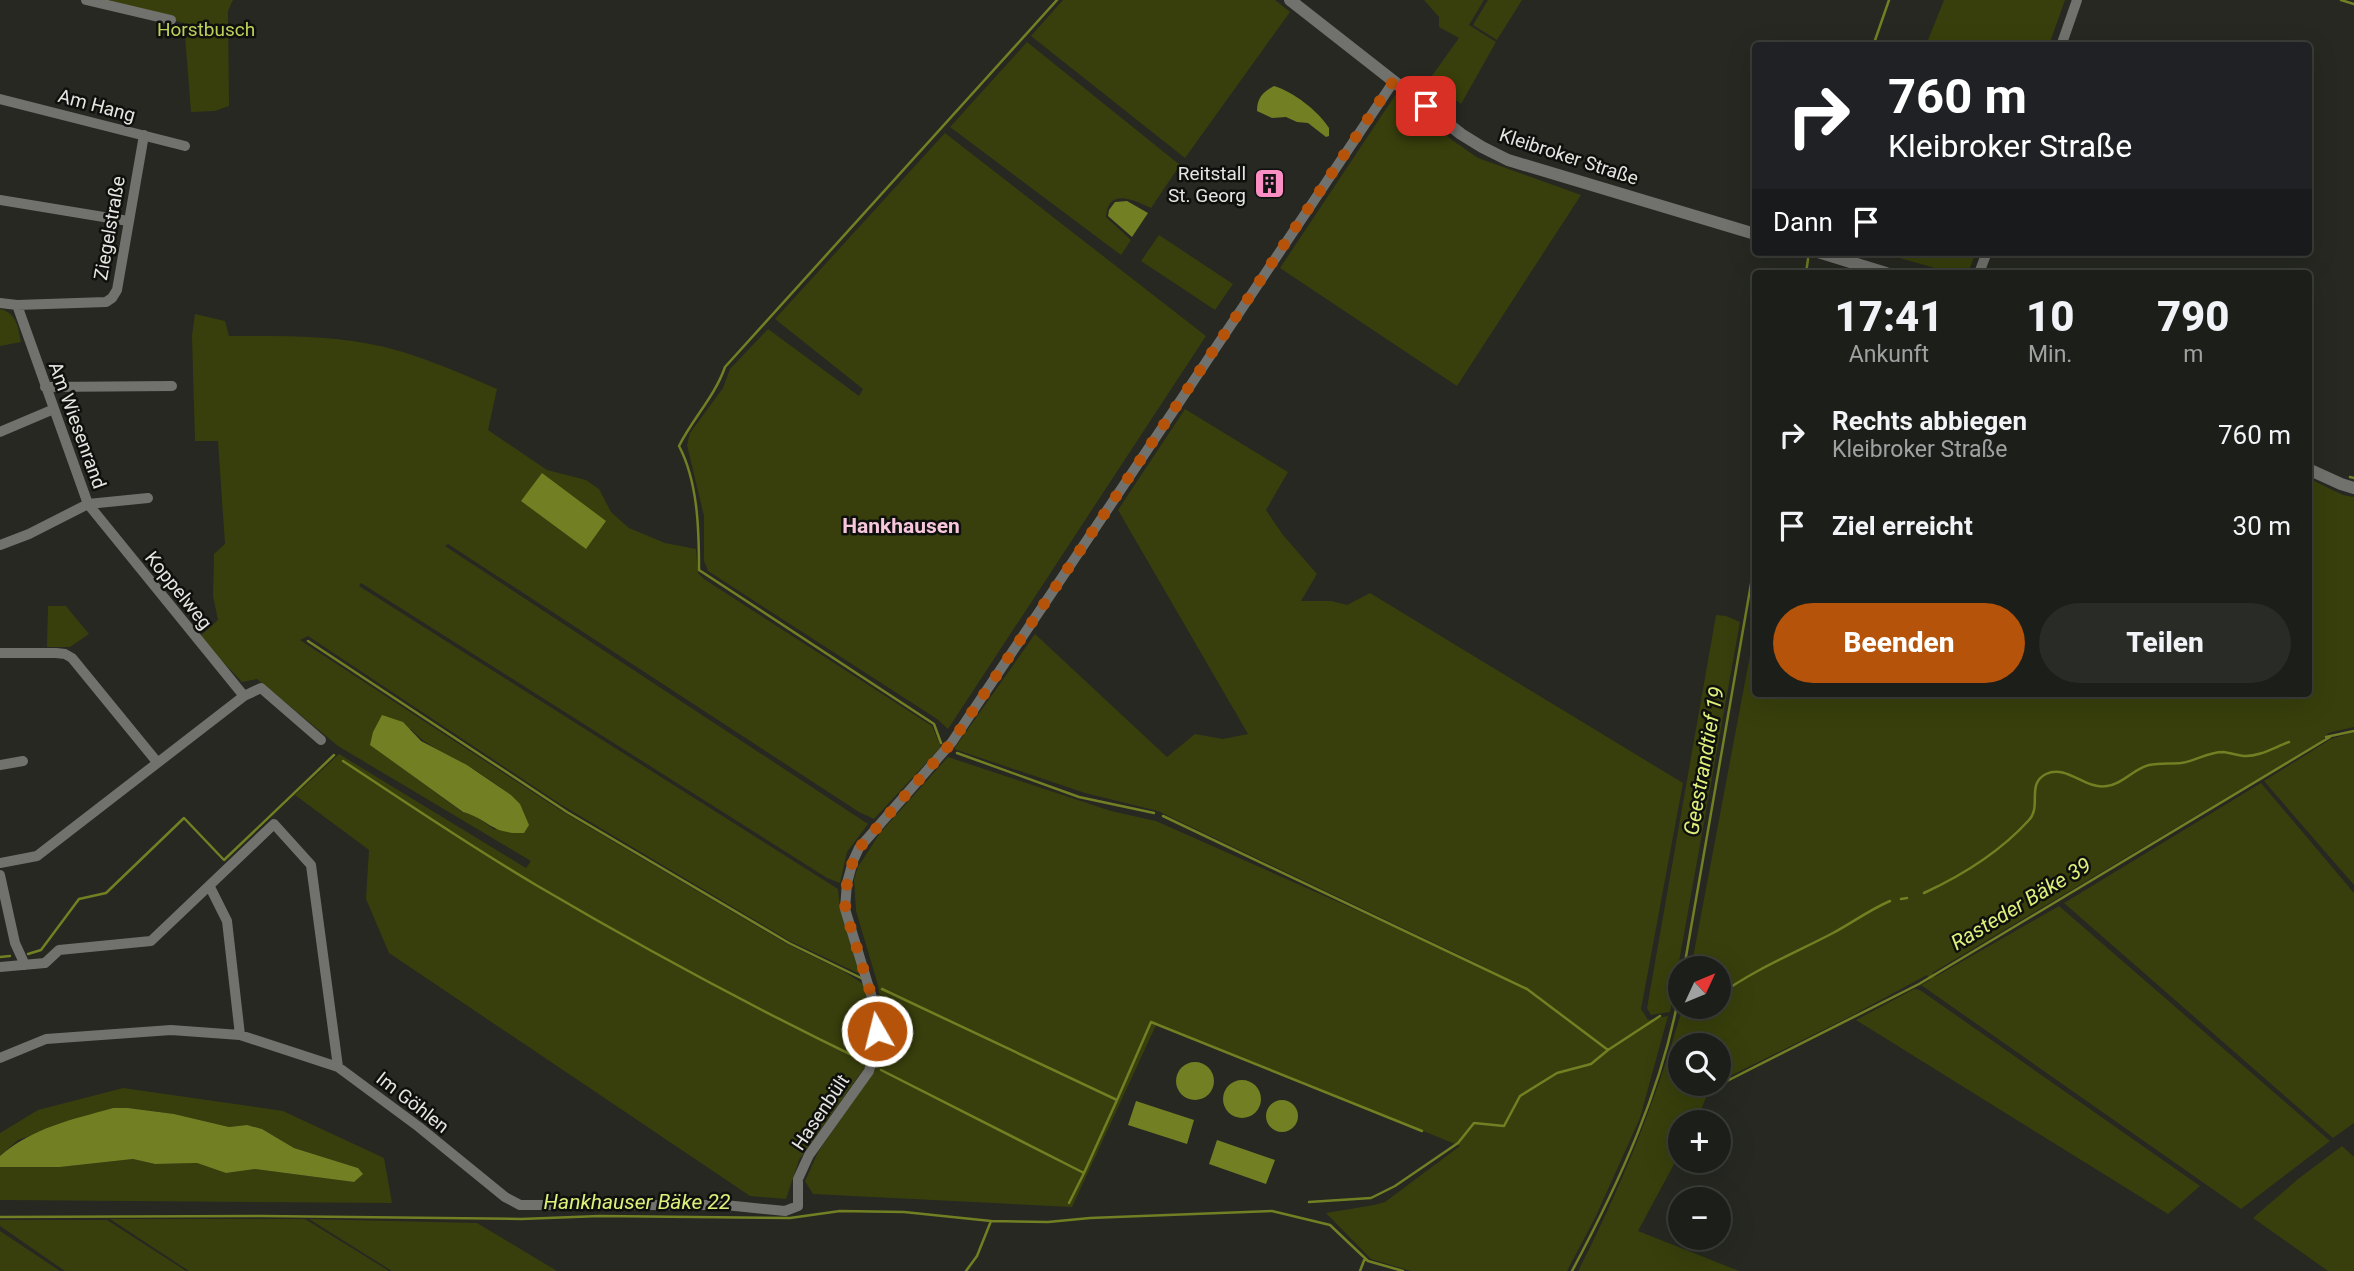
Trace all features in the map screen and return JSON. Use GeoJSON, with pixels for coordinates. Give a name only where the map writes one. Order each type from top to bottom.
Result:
{"type":"FeatureCollection","features":[{"type":"Feature","properties":{"kind":"street"},"geometry":{"type":"LineString","coordinates":[[86,0],[171,20]]}},
{"type":"Feature","properties":{"kind":"street","name":"Kleibroker Straße"},"geometry":{"type":"LineString","coordinates":[[1290,0],[1461,134],[1482,147],[1508,160],[1752,232]]}},
{"type":"Feature","properties":{"kind":"street"},"geometry":{"type":"LineString","coordinates":[[2062,42],[2077,0]]}},
{"type":"Feature","properties":{"kind":"street","name":"Hasenbült"},"geometry":{"type":"LineString","coordinates":[[798,1206],[798,1180],[809,1155],[869,1071],[874,1052],[877,1014],[845,909],[847,883],[859,848],[952,742],[1394,80]]}},
{"type":"Feature","properties":{"kind":"street","name":"Am Hang"},"geometry":{"type":"LineString","coordinates":[[0,99],[185,146]]}},
{"type":"Feature","properties":{"kind":"street","name":"Ziegelstraße"},"geometry":{"type":"LineString","coordinates":[[0,303],[17,305],[106,302],[112,298],[117,290],[144,135]]}},
{"type":"Feature","properties":{"kind":"street"},"geometry":{"type":"LineString","coordinates":[[0,200],[128,221]]}},
{"type":"Feature","properties":{"kind":"street"},"geometry":{"type":"LineString","coordinates":[[1831,256],[1876,270]]}},
{"type":"Feature","properties":{"kind":"street","name":"Am Wiesenrand"},"geometry":{"type":"LineString","coordinates":[[0,545],[29,534],[88,504],[17,305]]}},
{"type":"Feature","properties":{"kind":"street"},"geometry":{"type":"LineString","coordinates":[[45,387],[172,386]]}},
{"type":"Feature","properties":{"kind":"street"},"geometry":{"type":"LineString","coordinates":[[0,432],[54,409]]}},
{"type":"Feature","properties":{"kind":"street"},"geometry":{"type":"LineString","coordinates":[[2312,471],[2354,488]]}},
{"type":"Feature","properties":{"kind":"street"},"geometry":{"type":"LineString","coordinates":[[88,504],[148,498]]}},
{"type":"Feature","properties":{"kind":"street","name":"Koppelweg"},"geometry":{"type":"LineString","coordinates":[[88,504],[244,696]]}},
{"type":"Feature","properties":{"kind":"street"},"geometry":{"type":"LineString","coordinates":[[0,653],[56,653],[72,658],[157,762]]}},
{"type":"Feature","properties":{"kind":"street"},"geometry":{"type":"LineString","coordinates":[[0,863],[37,856],[244,696],[261,688],[321,740]]}},
{"type":"Feature","properties":{"kind":"street"},"geometry":{"type":"LineString","coordinates":[[0,765],[23,761]]}},
{"type":"Feature","properties":{"kind":"street"},"geometry":{"type":"LineString","coordinates":[[0,967],[45,963],[59,950],[151,941],[211,887],[274,824],[311,865],[338,1067]]}},
{"type":"Feature","properties":{"kind":"street"},"geometry":{"type":"LineString","coordinates":[[0,875],[15,943],[25,965]]}},
{"type":"Feature","properties":{"kind":"street"},"geometry":{"type":"LineString","coordinates":[[211,887],[227,921],[240,1035]]}},
{"type":"Feature","properties":{"kind":"street","name":"Im Göhlen"},"geometry":{"type":"LineString","coordinates":[[0,1058],[46,1039],[172,1030],[240,1035],[338,1067],[419,1127],[505,1197],[520,1205],[725,1205],[785,1211],[798,1206]]}},
{"type":"Feature","properties":{"kind":"green space","name":"Horstbusch"},"geometry":{"type":"Polygon","coordinates":[[[90,0],[233,0],[228,11],[229,106],[215,111],[191,112],[184,23],[90,0]]]}},
{"type":"Feature","properties":{"kind":"green space"},"geometry":{"type":"Polygon","coordinates":[[[1063,0],[1275,0],[1290,12],[1185,158],[1031,36],[1063,0]]]}},
{"type":"Feature","properties":{"kind":"green space"},"geometry":{"type":"Polygon","coordinates":[[[1424,0],[1484,0],[1469,25],[1496,42],[1461,104],[1429,80],[1459,38],[1439,27],[1439,17],[1424,0]]]}},
{"type":"Feature","properties":{"kind":"green space"},"geometry":{"type":"Polygon","coordinates":[[[1488,0],[1522,0],[1497,40],[1473,25],[1488,0]]]}},
{"type":"Feature","properties":{"kind":"green space"},"geometry":{"type":"Polygon","coordinates":[[[1944,0],[2065,0],[2050,42],[1927,42],[1944,0]]]}},
{"type":"Feature","properties":{"kind":"green space"},"geometry":{"type":"Polygon","coordinates":[[[1027,42],[1180,165],[1151,208],[1130,199],[1111,202],[1106,217],[1131,240],[1121,255],[950,127],[1027,42]]]}},
{"type":"Feature","properties":{"kind":"green space"},"geometry":{"type":"Polygon","coordinates":[[[1396,94],[1478,158],[1581,195],[1457,386],[1280,268],[1396,94]]]}},
{"type":"Feature","properties":{"kind":"green space"},"geometry":{"type":"Polygon","coordinates":[[[945,133],[1206,336],[948,729],[937,719],[708,571],[704,561],[704,516],[687,445],[690,433],[723,388],[730,369],[768,329],[859,396],[863,389],[775,319],[945,133]]]}},
{"type":"Feature","properties":{"kind":"green space"},"geometry":{"type":"Polygon","coordinates":[[[1159,235],[1233,284],[1215,310],[1141,261],[1159,235]]]}},
{"type":"Feature","properties":{"kind":"green space"},"geometry":{"type":"Polygon","coordinates":[[[1892,256],[1974,256],[1969,270],[1942,270],[1892,256]]]}},
{"type":"Feature","properties":{"kind":"green space"},"geometry":{"type":"Polygon","coordinates":[[[0,309],[13,317],[21,342],[0,346],[0,309]]]}},
{"type":"Feature","properties":{"kind":"green space"},"geometry":{"type":"Polygon","coordinates":[[[195,314],[225,321],[229,336],[307,337],[366,343],[414,356],[497,389],[488,430],[547,470],[586,480],[599,489],[611,512],[629,528],[665,543],[696,549],[698,573],[704,579],[932,726],[941,747],[874,819],[859,812],[448,544],[445,546],[868,824],[847,852],[840,883],[827,878],[361,583],[359,586],[838,889],[840,910],[860,974],[790,941],[560,804],[308,636],[300,640],[560,810],[787,944],[843,971],[863,984],[872,1023],[865,1067],[799,1160],[786,1199],[750,1196],[389,953],[366,899],[369,850],[295,795],[339,754],[526,868],[531,861],[338,746],[257,679],[242,682],[199,637],[218,620],[213,596],[214,554],[225,544],[218,441],[195,441],[192,336],[195,314]],[[411,729],[371,745],[462,812],[474,815],[495,830],[511,795],[475,770],[435,748],[411,729]]]}},
{"type":"Feature","properties":{"kind":"green space"},"geometry":{"type":"Polygon","coordinates":[[[1185,409],[1288,472],[1266,510],[1283,535],[1317,574],[1301,601],[1331,601],[1347,605],[1370,593],[1683,783],[1641,1009],[1648,1020],[1668,1016],[1640,1118],[1596,1216],[1567,1271],[1411,1271],[1371,1259],[1326,1213],[1385,1202],[1460,1146],[1157,1023],[1072,1207],[813,1194],[805,1181],[818,1152],[881,1061],[884,1032],[878,985],[856,911],[854,879],[858,867],[880,833],[948,757],[1111,811],[1156,821],[1489,969],[1158,811],[1085,793],[954,749],[1035,634],[1167,757],[1195,734],[1223,739],[1248,734],[1118,510],[1185,409]]]}},
{"type":"Feature","properties":{"kind":"green space"},"geometry":{"type":"Polygon","coordinates":[[[2312,480],[2343,495],[2354,497],[2354,727],[2328,733],[2323,740],[1932,973],[1935,977],[2059,906],[2330,1141],[2241,1209],[1921,985],[1930,980],[1927,975],[1731,1076],[1731,1033],[1675,1033],[1679,1019],[1731,1019],[1731,956],[1693,956],[1752,645],[1752,697],[2312,697],[2312,480]]]}},
{"type":"Feature","properties":{"kind":"green space"},"geometry":{"type":"Polygon","coordinates":[[[48,606],[66,606],[89,634],[70,647],[47,647],[48,606]]]}},
{"type":"Feature","properties":{"kind":"green space"},"geometry":{"type":"Polygon","coordinates":[[[1716,615],[1726,616],[1740,622],[1680,956],[1668,956],[1668,1012],[1651,1015],[1647,1008],[1716,615]]]}},
{"type":"Feature","properties":{"kind":"green space"},"geometry":{"type":"Polygon","coordinates":[[[2354,732],[2354,885],[2264,781],[2331,739],[2354,732]]]}},
{"type":"Feature","properties":{"kind":"green space"},"geometry":{"type":"Polygon","coordinates":[[[2261,783],[2354,893],[2354,1123],[2333,1138],[2064,903],[2261,783]]]}},
{"type":"Feature","properties":{"kind":"green space"},"geometry":{"type":"Polygon","coordinates":[[[1914,989],[1920,990],[2200,1186],[2168,1214],[1856,1020],[1914,989]]]}},
{"type":"Feature","properties":{"kind":"green space"},"geometry":{"type":"Polygon","coordinates":[[[1668,1055],[1668,1096],[1707,1096],[1701,1110],[1668,1110],[1669,1173],[1638,1231],[1668,1243],[1668,1250],[1686,1250],[1739,1271],[1578,1271],[1609,1207],[1668,1055]]]}},
{"type":"Feature","properties":{"kind":"green space"},"geometry":{"type":"Polygon","coordinates":[[[123,1088],[283,1111],[384,1158],[392,1203],[0,1200],[0,1167],[60,1167],[133,1159],[155,1164],[197,1163],[226,1173],[255,1169],[354,1182],[358,1168],[294,1148],[262,1129],[247,1125],[229,1127],[174,1114],[129,1108],[113,1108],[18,1140],[0,1156],[0,1133],[38,1110],[123,1088]]]}},
{"type":"Feature","properties":{"kind":"green space"},"geometry":{"type":"Polygon","coordinates":[[[2342,1146],[2354,1157],[2354,1271],[2328,1271],[2253,1218],[2342,1146]]]}},
{"type":"Feature","properties":{"kind":"green space"},"geometry":{"type":"Polygon","coordinates":[[[110,1219],[305,1219],[389,1271],[189,1271],[110,1219]]]}},
{"type":"Feature","properties":{"kind":"green space"},"geometry":{"type":"Polygon","coordinates":[[[309,1219],[477,1223],[557,1271],[392,1271],[309,1219]]]}},
{"type":"Feature","properties":{"kind":"green space"},"geometry":{"type":"Polygon","coordinates":[[[0,1220],[107,1220],[186,1271],[65,1271],[0,1226],[0,1220]]]}},
{"type":"Feature","properties":{"kind":"green space"},"geometry":{"type":"Polygon","coordinates":[[[0,1231],[60,1271],[0,1271],[0,1231]]]}},
{"type":"Feature","properties":{"kind":"shaded area"},"geometry":{"type":"Polygon","coordinates":[[[1274,86],[1297,97],[1312,109],[1329,128],[1329,136],[1326,137],[1308,123],[1286,117],[1272,118],[1257,111],[1261,96],[1274,86]]]}},
{"type":"Feature","properties":{"kind":"shaded area"},"geometry":{"type":"Polygon","coordinates":[[[1127,201],[1148,213],[1132,237],[1108,216],[1115,202],[1127,201]]]}},
{"type":"Feature","properties":{"kind":"shaded area"},"geometry":{"type":"Polygon","coordinates":[[[542,473],[606,521],[586,549],[521,501],[542,473]]]}},
{"type":"Feature","properties":{"kind":"shaded area"},"geometry":{"type":"Polygon","coordinates":[[[382,715],[403,722],[421,741],[467,765],[511,795],[520,804],[529,825],[524,833],[497,829],[463,812],[370,745],[382,715]]]}},
{"type":"Feature","properties":{"kind":"shaded area"},"geometry":{"type":"Polygon","coordinates":[[[1195,1062],[1208,1068],[1214,1081],[1208,1094],[1195,1100],[1182,1094],[1176,1081],[1182,1068],[1195,1062]]]}},
{"type":"Feature","properties":{"kind":"shaded area"},"geometry":{"type":"Polygon","coordinates":[[[1242,1080],[1255,1086],[1261,1099],[1255,1112],[1242,1118],[1229,1112],[1223,1099],[1229,1086],[1242,1080]]]}},
{"type":"Feature","properties":{"kind":"shaded area"},"geometry":{"type":"Polygon","coordinates":[[[1282,1100],[1293,1105],[1298,1116],[1293,1127],[1282,1132],[1271,1127],[1266,1116],[1271,1105],[1282,1100]]]}},
{"type":"Feature","properties":{"kind":"shaded area"},"geometry":{"type":"Polygon","coordinates":[[[1136,1101],[1194,1120],[1187,1144],[1128,1125],[1136,1101]]]}},
{"type":"Feature","properties":{"kind":"shaded area"},"geometry":{"type":"Polygon","coordinates":[[[113,1108],[174,1114],[229,1127],[247,1125],[262,1129],[294,1148],[358,1168],[363,1174],[354,1182],[255,1169],[226,1173],[197,1163],[155,1164],[133,1159],[60,1167],[0,1167],[0,1156],[26,1138],[68,1121],[113,1108]]]}},
{"type":"Feature","properties":{"kind":"shaded area"},"geometry":{"type":"Polygon","coordinates":[[[1217,1140],[1275,1160],[1266,1184],[1209,1164],[1217,1140]]]}},
{"type":"Feature","properties":{"kind":"waterway"},"geometry":{"type":"LineString","coordinates":[[941,743],[934,724],[699,570],[694,491],[679,446],[716,388],[725,367],[1057,0]]}},
{"type":"Feature","properties":{"kind":"waterway","name":"Geestrandtief 19"},"geometry":{"type":"LineString","coordinates":[[1874,42],[1889,0]]}},
{"type":"Feature","properties":{"kind":"waterway"},"geometry":{"type":"LineString","coordinates":[[2341,0],[2354,4]]}},
{"type":"Feature","properties":{"kind":"waterway","name":"Geestrandtief 19"},"geometry":{"type":"LineString","coordinates":[[1806,270],[1808,259]]}},
{"type":"Feature","properties":{"kind":"waterway"},"geometry":{"type":"LineString","coordinates":[[2350,477],[2354,478]]}},
{"type":"Feature","properties":{"kind":"waterway","name":"Geestrandtief 19"},"geometry":{"type":"LineString","coordinates":[[1686,956],[1752,578]]}},
{"type":"Feature","properties":{"kind":"waterway"},"geometry":{"type":"LineString","coordinates":[[308,641],[567,812],[789,943],[861,978]]}},
{"type":"Feature","properties":{"kind":"waterway"},"geometry":{"type":"LineString","coordinates":[[2326,737],[2354,731]]}},
{"type":"Feature","properties":{"kind":"waterway","name":"Rasteder Bäke 39"},"geometry":{"type":"LineString","coordinates":[[1731,1079],[1919,984],[2330,737]]}},
{"type":"Feature","properties":{"kind":"waterway"},"geometry":{"type":"LineString","coordinates":[[1924,893],[1980,862],[2018,832],[2033,814],[2035,789],[2040,778],[2046,774],[2061,772],[2091,784],[2107,786],[2149,765],[2181,763],[2217,752],[2250,756],[2289,742]]}},
{"type":"Feature","properties":{"kind":"waterway"},"geometry":{"type":"LineString","coordinates":[[957,753],[1079,797],[1154,813]]}},
{"type":"Feature","properties":{"kind":"waterway"},"geometry":{"type":"LineString","coordinates":[[28,954],[41,950],[79,899],[106,893],[184,818],[224,860],[334,755]]}},
{"type":"Feature","properties":{"kind":"waterway"},"geometry":{"type":"LineString","coordinates":[[343,761],[536,885],[657,954],[864,1061]]}},
{"type":"Feature","properties":{"kind":"waterway"},"geometry":{"type":"LineString","coordinates":[[1163,816],[1527,989],[1608,1050]]}},
{"type":"Feature","properties":{"kind":"waterway"},"geometry":{"type":"LineString","coordinates":[[1901,899],[1907,898]]}},
{"type":"Feature","properties":{"kind":"waterway"},"geometry":{"type":"LineString","coordinates":[[1731,987],[1890,901]]}},
{"type":"Feature","properties":{"kind":"waterway"},"geometry":{"type":"LineString","coordinates":[[0,957],[10,956]]}},
{"type":"Feature","properties":{"kind":"waterway"},"geometry":{"type":"LineString","coordinates":[[882,989],[1117,1100],[1084,1173]]}},
{"type":"Feature","properties":{"kind":"waterway","name":"Hankhauser Bäke 22"},"geometry":{"type":"LineString","coordinates":[[1309,1202],[1371,1198],[1395,1186],[1458,1143],[1474,1123],[1504,1126],[1520,1096],[1557,1073],[1591,1064],[1660,1016]]}},
{"type":"Feature","properties":{"kind":"waterway","name":"Geestrandtief 19"},"geometry":{"type":"LineString","coordinates":[[1572,1271],[1637,1134],[1663,1062],[1674,1019]]}},
{"type":"Feature","properties":{"kind":"waterway"},"geometry":{"type":"LineString","coordinates":[[1117,1100],[1151,1022],[1422,1131]]}},
{"type":"Feature","properties":{"kind":"waterway"},"geometry":{"type":"LineString","coordinates":[[881,1070],[1084,1173],[1069,1203]]}},
{"type":"Feature","properties":{"kind":"waterway","name":"Hankhauser Bäke 22"},"geometry":{"type":"LineString","coordinates":[[0,1217],[790,1218],[840,1211],[904,1212],[991,1221],[1048,1222],[1272,1211],[1330,1225],[1368,1261],[1403,1271]]}},
{"type":"Feature","properties":{"kind":"waterway"},"geometry":{"type":"LineString","coordinates":[[966,1271],[977,1256],[991,1221]]}},
{"type":"Feature","properties":{"kind":"waterway"},"geometry":{"type":"LineString","coordinates":[[1360,1271],[1365,1258]]}},
{"type":"Feature","properties":{"kind":"place","name":"Reitstall St. Georg"},"geometry":{"type":"Point","coordinates":[1269,184]}},
{"type":"Feature","properties":{"kind":"district","name":"Hankhausen"},"geometry":{"type":"Point","coordinates":[901,526]}},
{"type":"Feature","properties":{"kind":"route"},"geometry":{"type":"LineString","coordinates":[[877,1031],[877,1014],[845,909],[847,883],[859,848],[952,742],[1394,80],[1426,106]]}}]}
